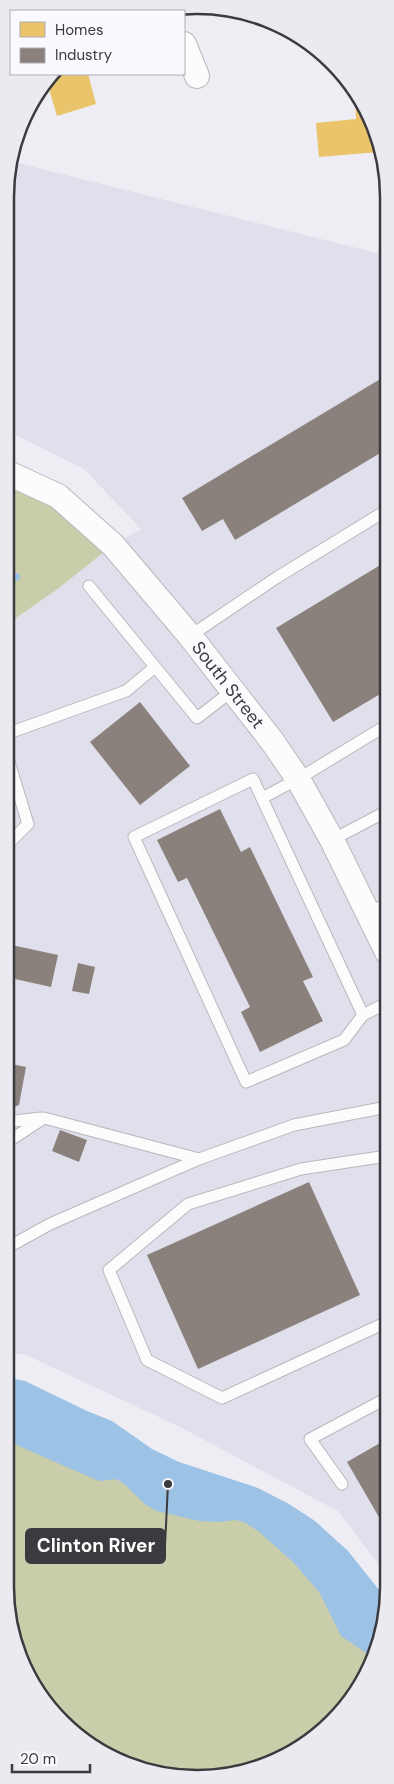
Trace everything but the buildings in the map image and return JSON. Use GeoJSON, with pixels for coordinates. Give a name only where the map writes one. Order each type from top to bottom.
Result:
{"type":"FeatureCollection","features":[{"type":"Feature","properties":{"kind":"street"},"geometry":{"type":"LineString","coordinates":[[185,46],[197,76]]}},
{"type":"Feature","properties":{"kind":"street","name":"South Street"},"geometry":{"type":"LineString","coordinates":[[14,476],[58,496],[65,502],[112,545],[190,636],[272,741],[298,779],[332,840],[378,908]]}},
{"type":"Feature","properties":{"kind":"lane"},"geometry":{"type":"LineString","coordinates":[[190,636],[276,578],[380,514]]}},
{"type":"Feature","properties":{"kind":"lane"},"geometry":{"type":"LineString","coordinates":[[89,586],[198,718],[233,690]]}},
{"type":"Feature","properties":{"kind":"lane"},"geometry":{"type":"LineString","coordinates":[[14,731],[126,691],[155,667]]}},
{"type":"Feature","properties":{"kind":"lane"},"geometry":{"type":"LineString","coordinates":[[262,798],[298,779],[380,729]]}},
{"type":"Feature","properties":{"kind":"lane"},"geometry":{"type":"LineString","coordinates":[[14,778],[28,824],[14,838]]}},
{"type":"Feature","properties":{"kind":"lane"},"geometry":{"type":"LineString","coordinates":[[363,1015],[253,779],[134,837],[246,1082],[344,1040],[363,1015],[380,1006]]}},
{"type":"Feature","properties":{"kind":"lane"},"geometry":{"type":"LineString","coordinates":[[332,840],[380,815]]}},
{"type":"Feature","properties":{"kind":"lane"},"geometry":{"type":"LineString","coordinates":[[14,1244],[50,1224],[199,1159],[294,1125],[380,1108]]}},
{"type":"Feature","properties":{"kind":"lane"},"geometry":{"type":"LineString","coordinates":[[14,1121],[44,1118],[199,1159]]}},
{"type":"Feature","properties":{"kind":"lane"},"geometry":{"type":"LineString","coordinates":[[14,1138],[44,1118]]}},
{"type":"Feature","properties":{"kind":"lane"},"geometry":{"type":"LineString","coordinates":[[380,1157],[301,1169],[188,1204],[109,1270],[147,1360],[222,1398],[380,1325]]}},
{"type":"Feature","properties":{"kind":"lane"},"geometry":{"type":"LineString","coordinates":[[342,1484],[310,1439],[380,1402]]}},
{"type":"Feature","properties":{"kind":"shaded area"},"geometry":{"type":"Polygon","coordinates":[[[17,163],[380,254],[380,1566],[338,1511],[178,1426],[24,1354],[14,1355],[14,619],[59,588],[113,545],[141,529],[84,469],[14,434],[14,185],[17,163]]]}},
{"type":"Feature","properties":{"kind":"green space"},"geometry":{"type":"Polygon","coordinates":[[[14,477],[113,545],[59,588],[14,619],[14,477]]]}},
{"type":"Feature","properties":{"kind":"green space"},"geometry":{"type":"Polygon","coordinates":[[[14,1428],[233,1511],[330,1585],[376,1627],[371,1646],[356,1679],[335,1708],[309,1732],[289,1746],[256,1761],[233,1767],[209,1770],[161,1767],[138,1761],[105,1746],[76,1725],[59,1708],[38,1679],[23,1646],[17,1623],[14,1599],[14,1428]]]}},
{"type":"Feature","properties":{"kind":"water"},"geometry":{"type":"Polygon","coordinates":[[[14,1379],[25,1381],[112,1421],[152,1449],[179,1462],[258,1488],[289,1504],[315,1521],[348,1551],[380,1591],[377,1623],[367,1654],[341,1636],[319,1592],[294,1563],[258,1531],[244,1522],[235,1520],[219,1522],[199,1521],[157,1511],[146,1505],[122,1482],[115,1479],[101,1481],[94,1479],[14,1443],[14,1379]]]}},
{"type":"Feature","properties":{"kind":"place","name":"Clinton River"},"geometry":{"type":"Point","coordinates":[168,1484]}}]}
